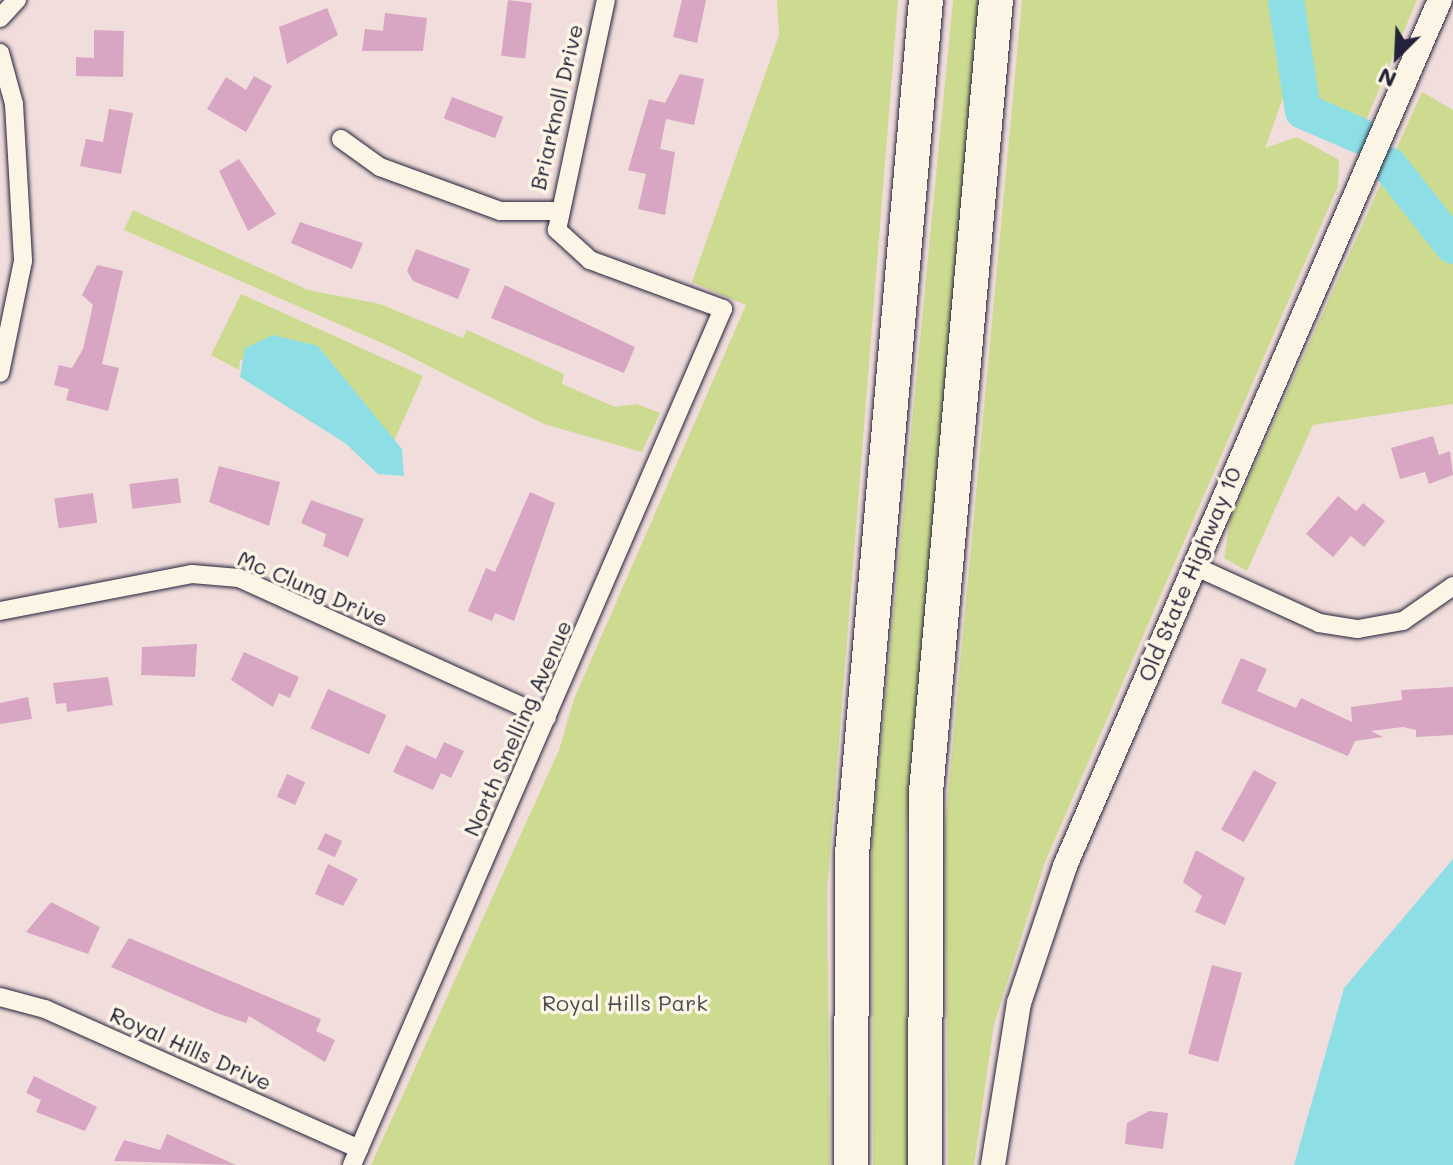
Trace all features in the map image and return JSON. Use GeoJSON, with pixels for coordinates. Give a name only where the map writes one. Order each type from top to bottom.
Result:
{"type":"FeatureCollection","features":[{"type":"Feature","properties":{"kind":"highway"},"geometry":{"type":"LineString","coordinates":[[851,1165],[852,854],[926,0]]}},
{"type":"Feature","properties":{"kind":"highway"},"geometry":{"type":"LineString","coordinates":[[925,1165],[926,792],[996,0]]}},
{"type":"Feature","properties":{"kind":"street"},"geometry":{"type":"LineString","coordinates":[[0,18],[17,0]]}},
{"type":"Feature","properties":{"kind":"street","name":"Briarknoll Drive"},"geometry":{"type":"LineString","coordinates":[[606,0],[556,211],[557,230],[590,260],[723,309]]}},
{"type":"Feature","properties":{"kind":"street","name":"Old State Highway 10"},"geometry":{"type":"LineString","coordinates":[[993,1165],[1013,1033],[1040,931],[1192,565],[1440,0]]}},
{"type":"Feature","properties":{"kind":"street"},"geometry":{"type":"LineString","coordinates":[[0,53],[14,104],[23,261],[5,336],[0,373]]}},
{"type":"Feature","properties":{"kind":"street"},"geometry":{"type":"LineString","coordinates":[[341,139],[380,167],[500,211],[556,211]]}},
{"type":"Feature","properties":{"kind":"street","name":"North Snelling Avenue"},"geometry":{"type":"LineString","coordinates":[[356,1157],[723,309]]}},
{"type":"Feature","properties":{"kind":"street"},"geometry":{"type":"LineString","coordinates":[[1192,565],[1319,623],[1358,629],[1403,621],[1453,586]]}},
{"type":"Feature","properties":{"kind":"street","name":"Mc Clung Drive"},"geometry":{"type":"LineString","coordinates":[[0,611],[192,574],[239,578],[547,718]]}},
{"type":"Feature","properties":{"kind":"street","name":"Royal Hills Drive"},"geometry":{"type":"LineString","coordinates":[[0,997],[45,1009],[356,1157]]}},
{"type":"Feature","properties":{"kind":"green space","name":"Royal Hills Park"},"geometry":{"type":"Polygon","coordinates":[[[777,0],[898,0],[827,892],[830,1165],[371,1165],[559,750],[574,699],[746,305],[692,282],[779,35],[777,0]]]}},
{"type":"Feature","properties":{"kind":"green space"},"geometry":{"type":"Polygon","coordinates":[[[953,0],[983,0],[906,837],[908,1165],[873,1165],[872,835],[953,0]]]}},
{"type":"Feature","properties":{"kind":"green space"},"geometry":{"type":"Polygon","coordinates":[[[1022,0],[1417,0],[1356,144],[1338,142],[1316,127],[1308,99],[1284,95],[1265,148],[1297,137],[1339,160],[1338,186],[1045,862],[994,1024],[974,1165],[948,1165],[945,826],[1022,0]]]}},
{"type":"Feature","properties":{"kind":"green space"},"geometry":{"type":"Polygon","coordinates":[[[1422,92],[1453,110],[1453,404],[1313,425],[1247,571],[1224,558],[1230,520],[1422,92]]]}},
{"type":"Feature","properties":{"kind":"green space"},"geometry":{"type":"Polygon","coordinates":[[[133,210],[308,290],[380,304],[463,338],[467,330],[564,374],[562,384],[615,407],[637,404],[660,413],[642,452],[544,424],[391,347],[124,230],[133,210]]]}},
{"type":"Feature","properties":{"kind":"green space"},"geometry":{"type":"Polygon","coordinates":[[[241,294],[423,376],[394,441],[318,346],[240,360],[239,370],[211,355],[241,294]]]}},
{"type":"Feature","properties":{"kind":"water"},"geometry":{"type":"Polygon","coordinates":[[[273,335],[318,346],[402,449],[404,476],[378,474],[345,443],[240,377],[245,348],[273,335]]]}},
{"type":"Feature","properties":{"kind":"water"},"geometry":{"type":"Polygon","coordinates":[[[1453,859],[1453,1165],[1294,1165],[1344,988],[1453,859]]]}},
{"type":"Feature","properties":{"kind":"building"},"geometry":{"type":"Polygon","coordinates":[[[508,0],[532,3],[525,59],[501,56],[508,0]]]}},
{"type":"Feature","properties":{"kind":"building"},"geometry":{"type":"Polygon","coordinates":[[[682,0],[706,0],[697,43],[673,37],[682,0]]]}},
{"type":"Feature","properties":{"kind":"building"},"geometry":{"type":"Polygon","coordinates":[[[327,8],[338,35],[287,64],[279,27],[327,8]]]}},
{"type":"Feature","properties":{"kind":"building"},"geometry":{"type":"Polygon","coordinates":[[[385,13],[427,18],[423,51],[362,51],[365,29],[383,31],[385,13]]]}},
{"type":"Feature","properties":{"kind":"building"},"geometry":{"type":"Polygon","coordinates":[[[94,30],[124,31],[123,77],[76,76],[76,57],[94,58],[94,30]]]}},
{"type":"Feature","properties":{"kind":"building"},"geometry":{"type":"Polygon","coordinates":[[[680,74],[704,79],[694,125],[666,119],[660,149],[675,152],[665,215],[638,209],[646,174],[628,170],[649,99],[665,103],[680,74]]]}},
{"type":"Feature","properties":{"kind":"building"},"geometry":{"type":"Polygon","coordinates":[[[254,76],[272,86],[246,132],[207,109],[226,77],[246,90],[254,76]]]}},
{"type":"Feature","properties":{"kind":"building"},"geometry":{"type":"Polygon","coordinates":[[[452,97],[503,117],[495,138],[444,118],[452,97]]]}},
{"type":"Feature","properties":{"kind":"building"},"geometry":{"type":"Polygon","coordinates":[[[109,109],[133,113],[121,174],[80,166],[86,139],[103,142],[109,109]]]}},
{"type":"Feature","properties":{"kind":"building"},"geometry":{"type":"Polygon","coordinates":[[[239,159],[276,214],[248,231],[219,171],[239,159]]]}},
{"type":"Feature","properties":{"kind":"building"},"geometry":{"type":"Polygon","coordinates":[[[300,222],[363,243],[352,269],[291,243],[300,222]]]}},
{"type":"Feature","properties":{"kind":"building"},"geometry":{"type":"Polygon","coordinates":[[[416,249],[470,269],[458,299],[413,281],[407,271],[416,249]]]}},
{"type":"Feature","properties":{"kind":"building"},"geometry":{"type":"Polygon","coordinates":[[[97,265],[123,271],[102,364],[119,368],[108,411],[66,400],[69,389],[54,385],[59,365],[72,368],[83,349],[93,305],[82,295],[97,265]]]}},
{"type":"Feature","properties":{"kind":"building"},"geometry":{"type":"Polygon","coordinates":[[[505,285],[635,347],[624,373],[491,318],[505,285]]]}},
{"type":"Feature","properties":{"kind":"building"},"geometry":{"type":"Polygon","coordinates":[[[1433,436],[1439,455],[1450,451],[1453,475],[1429,484],[1425,472],[1400,479],[1391,448],[1433,436]]]}},
{"type":"Feature","properties":{"kind":"building"},"geometry":{"type":"Polygon","coordinates":[[[219,466],[280,482],[269,526],[209,502],[219,466]]]}},
{"type":"Feature","properties":{"kind":"building"},"geometry":{"type":"Polygon","coordinates":[[[178,478],[181,503],[132,509],[129,484],[178,478]]]}},
{"type":"Feature","properties":{"kind":"building"},"geometry":{"type":"Polygon","coordinates":[[[530,492],[555,503],[514,621],[495,613],[492,621],[468,611],[486,568],[495,572],[530,492]]]}},
{"type":"Feature","properties":{"kind":"building"},"geometry":{"type":"Polygon","coordinates":[[[93,493],[97,523],[59,528],[54,498],[93,493]]]}},
{"type":"Feature","properties":{"kind":"building"},"geometry":{"type":"Polygon","coordinates":[[[1338,496],[1356,511],[1363,503],[1385,521],[1364,547],[1351,536],[1333,557],[1306,534],[1338,496]]]}},
{"type":"Feature","properties":{"kind":"building"},"geometry":{"type":"Polygon","coordinates":[[[311,500],[364,519],[348,557],[323,546],[326,534],[301,523],[311,500]]]}},
{"type":"Feature","properties":{"kind":"building"},"geometry":{"type":"Polygon","coordinates":[[[197,644],[195,677],[141,675],[142,647],[197,644]]]}},
{"type":"Feature","properties":{"kind":"building"},"geometry":{"type":"Polygon","coordinates":[[[244,652],[299,677],[290,698],[279,693],[273,707],[231,680],[244,652]]]}},
{"type":"Feature","properties":{"kind":"building"},"geometry":{"type":"Polygon","coordinates":[[[1241,658],[1267,669],[1257,691],[1296,708],[1301,698],[1352,722],[1351,707],[1402,700],[1401,690],[1453,687],[1453,735],[1416,737],[1416,730],[1403,727],[1371,731],[1383,737],[1355,741],[1348,756],[1221,703],[1241,658]]]}},
{"type":"Feature","properties":{"kind":"building"},"geometry":{"type":"Polygon","coordinates":[[[108,677],[113,705],[67,712],[66,703],[56,704],[53,683],[108,677]]]}},
{"type":"Feature","properties":{"kind":"building"},"geometry":{"type":"Polygon","coordinates":[[[328,689],[386,715],[369,754],[311,728],[328,689]]]}},
{"type":"Feature","properties":{"kind":"building"},"geometry":{"type":"Polygon","coordinates":[[[28,697],[32,719],[0,724],[0,703],[28,697]]]}},
{"type":"Feature","properties":{"kind":"building"},"geometry":{"type":"Polygon","coordinates":[[[444,742],[464,751],[451,778],[441,773],[433,790],[393,772],[406,745],[436,759],[444,742]]]}},
{"type":"Feature","properties":{"kind":"building"},"geometry":{"type":"Polygon","coordinates":[[[1254,770],[1277,783],[1244,842],[1221,829],[1254,770]]]}},
{"type":"Feature","properties":{"kind":"building"},"geometry":{"type":"Polygon","coordinates":[[[287,774],[305,782],[295,805],[277,797],[287,774]]]}},
{"type":"Feature","properties":{"kind":"building"},"geometry":{"type":"Polygon","coordinates":[[[325,833],[342,841],[335,857],[317,849],[325,833]]]}},
{"type":"Feature","properties":{"kind":"building"},"geometry":{"type":"Polygon","coordinates":[[[1196,850],[1245,878],[1225,925],[1195,912],[1202,896],[1183,882],[1196,850]]]}},
{"type":"Feature","properties":{"kind":"building"},"geometry":{"type":"Polygon","coordinates":[[[328,864],[358,879],[343,906],[315,894],[328,864]]]}},
{"type":"Feature","properties":{"kind":"building"},"geometry":{"type":"Polygon","coordinates":[[[51,902],[100,927],[88,954],[26,932],[51,902]]]}},
{"type":"Feature","properties":{"kind":"building"},"geometry":{"type":"Polygon","coordinates":[[[129,938],[321,1019],[316,1031],[335,1040],[325,1062],[249,1016],[246,1023],[214,1012],[111,967],[129,938]]]}},
{"type":"Feature","properties":{"kind":"building"},"geometry":{"type":"Polygon","coordinates":[[[1212,965],[1242,973],[1218,1062],[1188,1054],[1212,965]]]}},
{"type":"Feature","properties":{"kind":"building"},"geometry":{"type":"Polygon","coordinates":[[[34,1076],[97,1107],[85,1131],[36,1112],[41,1100],[26,1093],[34,1076]]]}},
{"type":"Feature","properties":{"kind":"building"},"geometry":{"type":"Polygon","coordinates":[[[1149,1111],[1168,1113],[1163,1149],[1125,1144],[1127,1123],[1149,1111]]]}},
{"type":"Feature","properties":{"kind":"building"},"geometry":{"type":"Polygon","coordinates":[[[167,1134],[236,1165],[114,1161],[124,1140],[160,1150],[167,1134]]]}},
{"type":"Feature","properties":{"kind":"waterway"},"geometry":{"type":"LineString","coordinates":[[1286,0],[1303,111],[1361,136]]}},
{"type":"Feature","properties":{"kind":"waterway"},"geometry":{"type":"LineString","coordinates":[[1389,165],[1453,246]]}}]}
